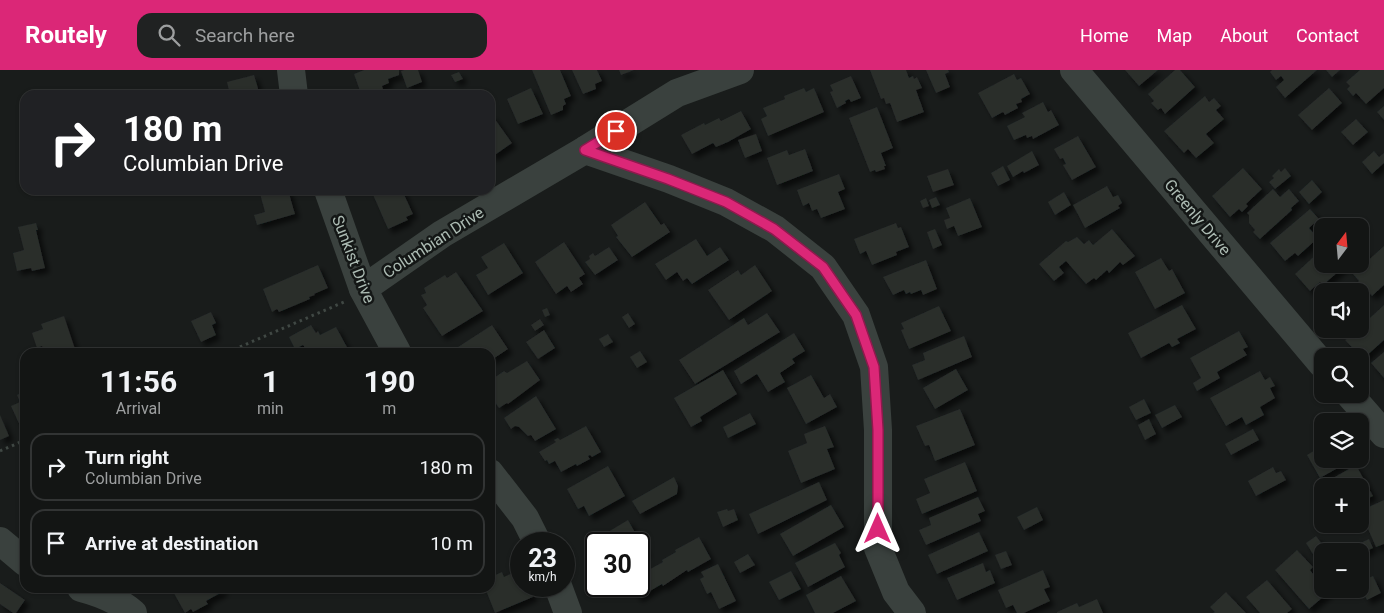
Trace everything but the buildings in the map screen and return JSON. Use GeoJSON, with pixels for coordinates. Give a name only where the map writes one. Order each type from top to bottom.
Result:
{"type":"FeatureCollection","features":[{"type":"Feature","properties":{"kind":"street"},"geometry":{"type":"LineString","coordinates":[[291,70],[293,90]]}},
{"type":"Feature","properties":{"kind":"street","name":"Columbian Drive"},"geometry":{"type":"LineString","coordinates":[[363,288],[442,234],[585,150],[677,93],[740,70]]}},
{"type":"Feature","properties":{"kind":"street","name":"Greenly Drive"},"geometry":{"type":"LineString","coordinates":[[1074,70],[1314,355]]}},
{"type":"Feature","properties":{"kind":"street"},"geometry":{"type":"LineString","coordinates":[[585,150],[668,179],[726,202],[774,229],[823,267],[856,315],[874,367],[878,430],[878,548],[896,592],[912,613]]}},
{"type":"Feature","properties":{"kind":"street","name":"Sunkist Drive"},"geometry":{"type":"LineString","coordinates":[[330,195],[363,288],[395,348]]}},
{"type":"Feature","properties":{"kind":"street"},"geometry":{"type":"LineString","coordinates":[[1357,403],[1384,434]]}},
{"type":"Feature","properties":{"kind":"street"},"geometry":{"type":"LineString","coordinates":[[495,479],[525,518],[532,532]]}},
{"type":"Feature","properties":{"kind":"street"},"geometry":{"type":"LineString","coordinates":[[0,540],[20,558]]}},
{"type":"Feature","properties":{"kind":"street"},"geometry":{"type":"LineString","coordinates":[[101,593],[125,606],[133,613]]}},
{"type":"Feature","properties":{"kind":"street"},"geometry":{"type":"LineString","coordinates":[[562,597],[568,613]]}},
{"type":"Feature","properties":{"kind":"path"},"geometry":{"type":"LineString","coordinates":[[237,348],[344,302],[363,288]]}},
{"type":"Feature","properties":{"kind":"path"},"geometry":{"type":"LineString","coordinates":[[0,451],[20,442]]}},
{"type":"Feature","properties":{"kind":"route"},"geometry":{"type":"LineString","coordinates":[[616,131],[585,150],[668,179],[726,202],[774,229],[823,267],[856,315],[874,367],[878,430],[878,529]]}}]}
